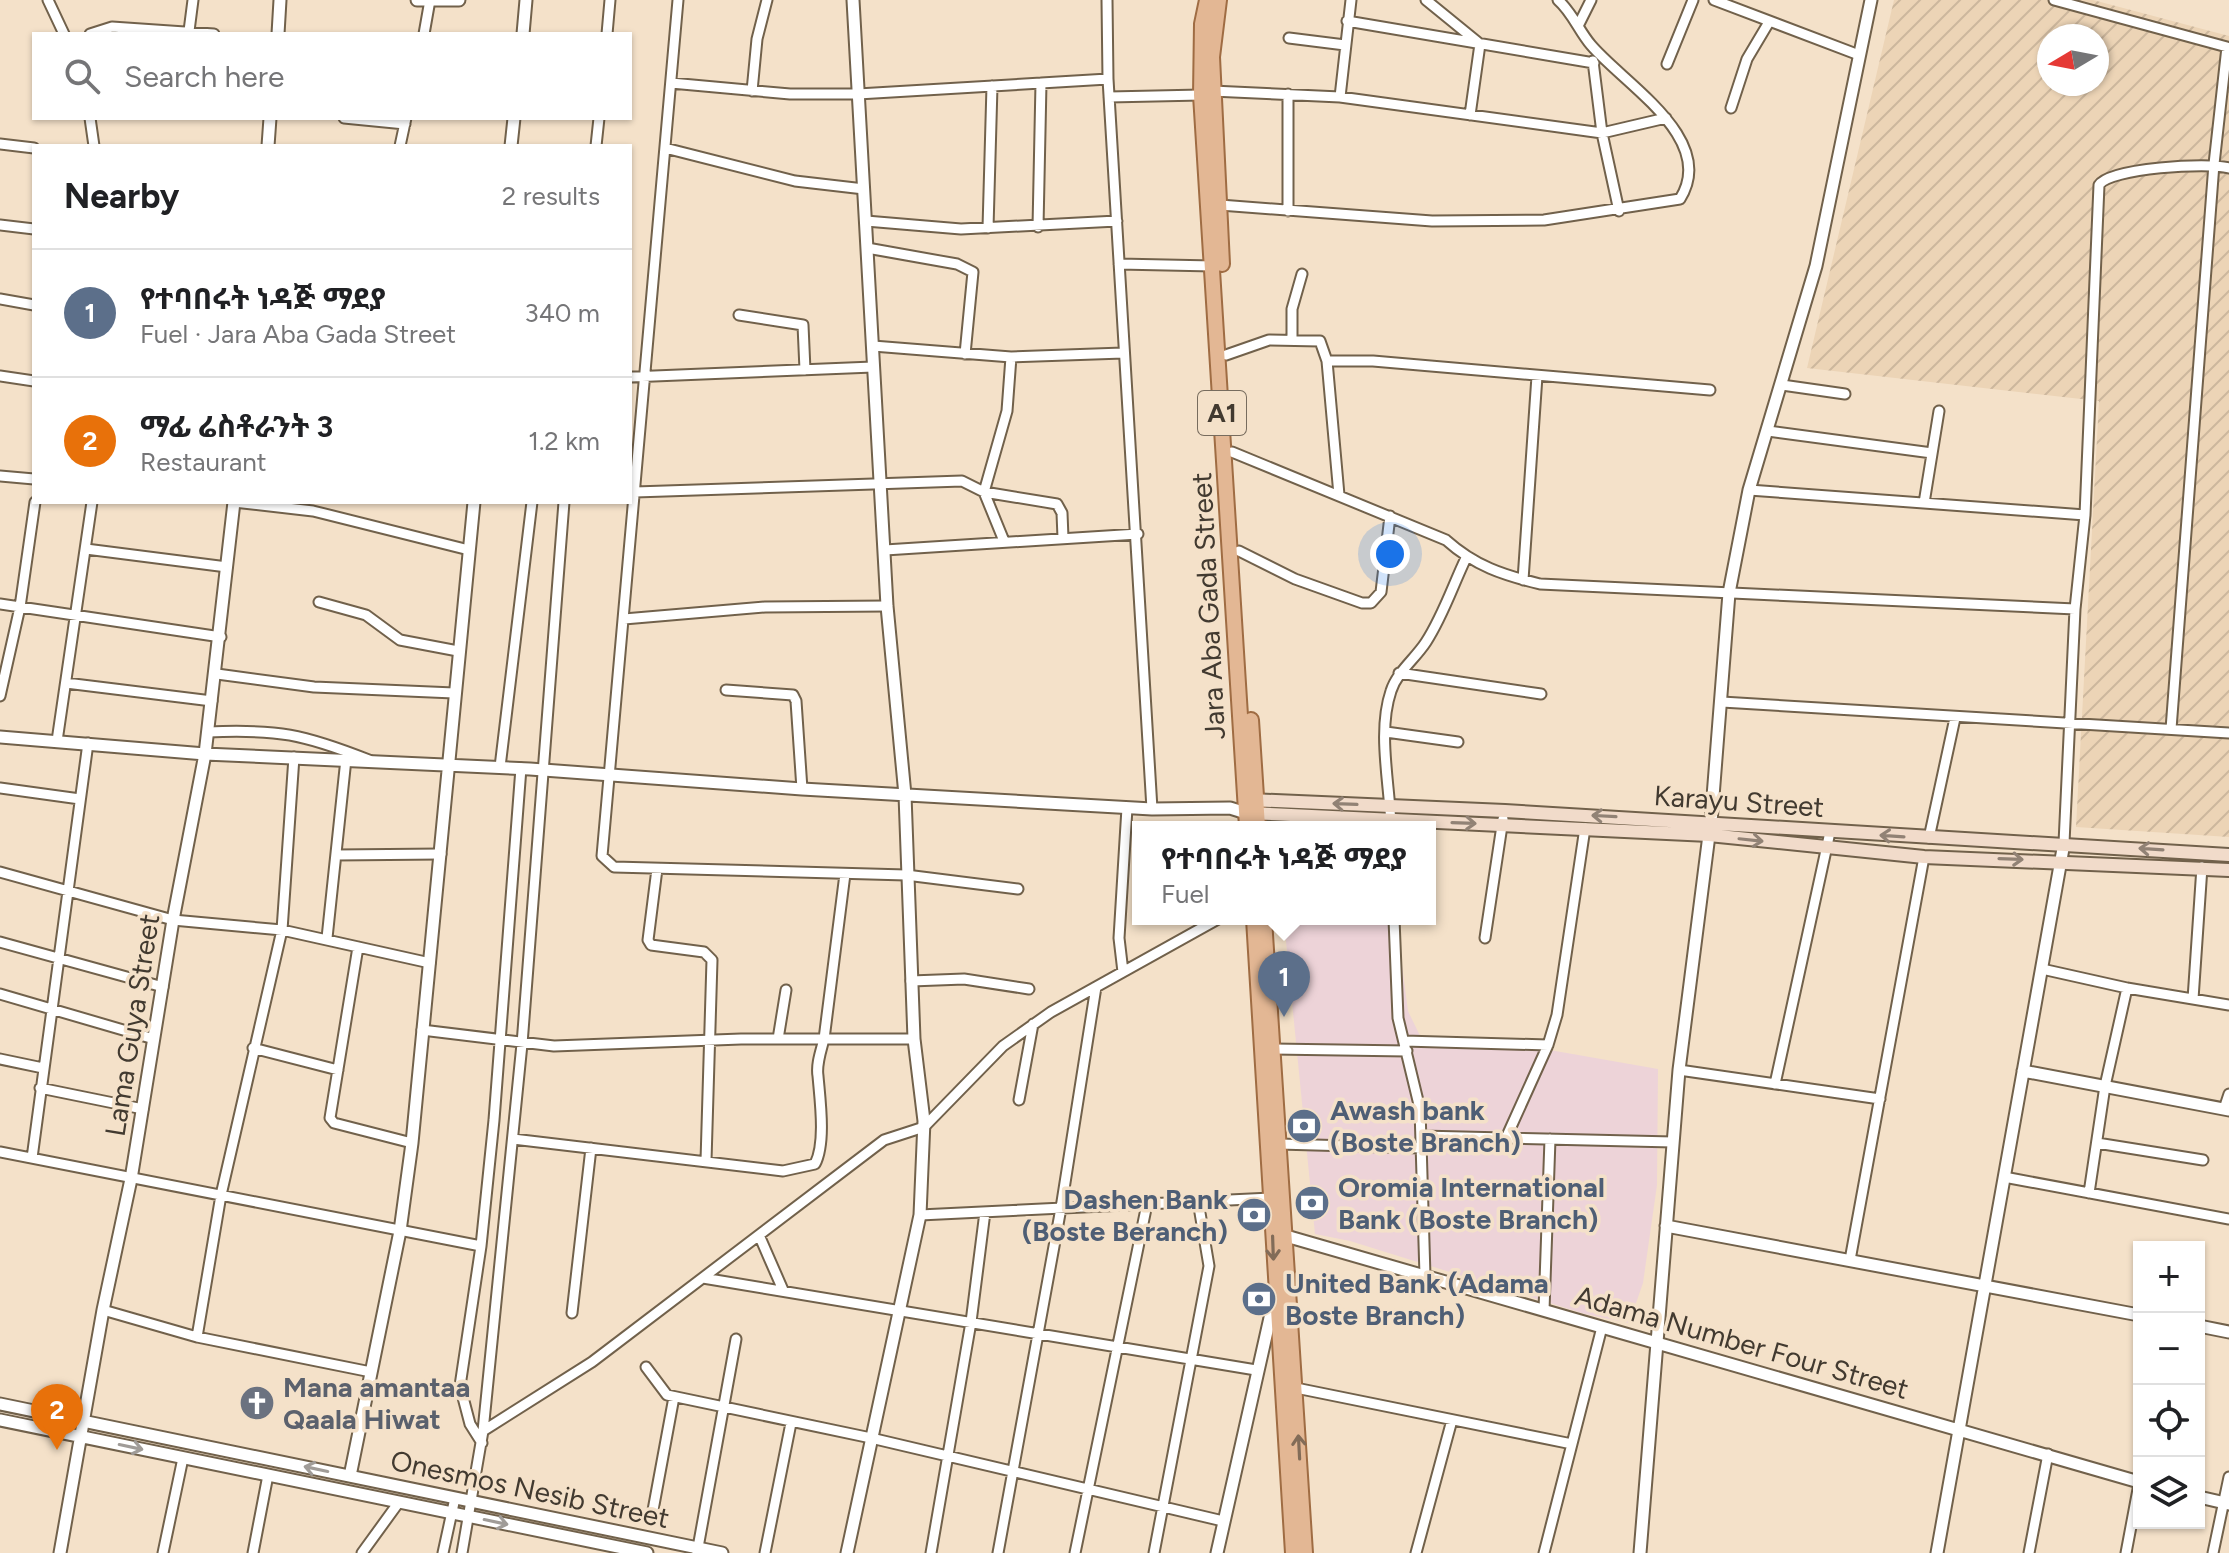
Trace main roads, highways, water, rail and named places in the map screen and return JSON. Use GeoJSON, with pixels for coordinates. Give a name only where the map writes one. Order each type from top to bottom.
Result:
{"type":"FeatureCollection","features":[{"type":"Feature","properties":{"kind":"main road","name":"Jara Aba Gada Street"},"geometry":{"type":"LineString","coordinates":[[1207,0],[1202,24],[1213,266],[1252,813]]}},
{"type":"Feature","properties":{"kind":"main road","name":"Jara Aba Gada Street"},"geometry":{"type":"LineString","coordinates":[[1219,0],[1206,93],[1220,205],[1252,813]]}},
{"type":"Feature","properties":{"kind":"main road","name":"Karayu Street"},"geometry":{"type":"LineString","coordinates":[[1252,813],[1391,806],[1585,828],[1830,832],[2064,843],[2229,855]]}},
{"type":"Feature","properties":{"kind":"main road","name":"Karayu Street"},"geometry":{"type":"LineString","coordinates":[[1252,813],[1353,821]]}},
{"type":"Feature","properties":{"kind":"main road","name":"Karayu Street"},"geometry":{"type":"LineString","coordinates":[[1436,821],[1504,817],[1710,829],[1825,847],[1924,857],[2229,870]]}},
{"type":"Feature","properties":{"kind":"main road"},"geometry":{"type":"LineString","coordinates":[[1254,925],[1293,1553]]}},
{"type":"Feature","properties":{"kind":"main road"},"geometry":{"type":"LineString","coordinates":[[1264,925],[1305,1553]]}},
{"type":"Feature","properties":{"kind":"place","name":"የተባበሩት ነዳጅ ማደያ"},"geometry":{"type":"Point","coordinates":[1284,1017]}},
{"type":"Feature","properties":{"kind":"place","name":"Awash bank (Boste Branch)"},"geometry":{"type":"Point","coordinates":[1304,1126]}},
{"type":"Feature","properties":{"kind":"place","name":"Oromia International Bank (Boste Branch)"},"geometry":{"type":"Point","coordinates":[1312,1203]}},
{"type":"Feature","properties":{"kind":"place","name":"Dashen Bank (Boste Beranch)"},"geometry":{"type":"Point","coordinates":[1254,1215]}},
{"type":"Feature","properties":{"kind":"place","name":"United Bank (Adama Boste Branch)"},"geometry":{"type":"Point","coordinates":[1259,1299]}},
{"type":"Feature","properties":{"kind":"place","name":"Mana amantaa Qaala Hiwat"},"geometry":{"type":"Point","coordinates":[257,1403]}},
{"type":"Feature","properties":{"kind":"place","name":"ማፊ ሬስቶራንት 3"},"geometry":{"type":"Point","coordinates":[57,1450]}}]}
